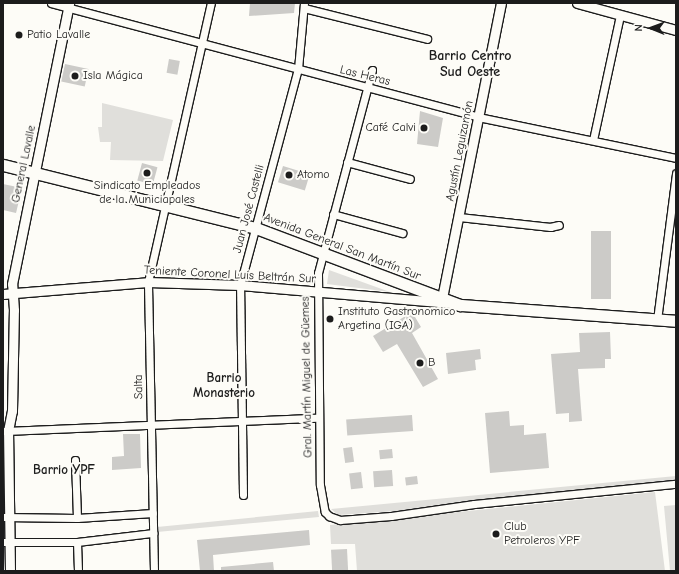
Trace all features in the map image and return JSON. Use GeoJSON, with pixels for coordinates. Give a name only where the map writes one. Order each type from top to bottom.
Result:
{"type":"FeatureCollection","features":[{"type":"Feature","properties":{"kind":"main road","name":"Avenida General San Martín Sur"},"geometry":{"type":"LineString","coordinates":[[3,165],[256,228],[441,302],[469,307],[676,321]]}},
{"type":"Feature","properties":{"kind":"street","name":"Las Heras"},"geometry":{"type":"LineString","coordinates":[[51,3],[69,5],[203,44],[478,117],[676,158]]}},
{"type":"Feature","properties":{"kind":"street","name":"Salta"},"geometry":{"type":"LineString","coordinates":[[154,571],[148,282],[203,44],[210,3]]}},
{"type":"Feature","properties":{"kind":"street","name":"Agustín Leguizamón"},"geometry":{"type":"LineString","coordinates":[[441,302],[501,3]]}},
{"type":"Feature","properties":{"kind":"street"},"geometry":{"type":"LineString","coordinates":[[578,3],[676,30]]}},
{"type":"Feature","properties":{"kind":"street","name":"General Lavalle"},"geometry":{"type":"LineString","coordinates":[[10,571],[6,542],[6,431],[12,411],[14,310],[7,294],[69,5]]}},
{"type":"Feature","properties":{"kind":"street"},"geometry":{"type":"LineString","coordinates":[[304,5],[427,39]]}},
{"type":"Feature","properties":{"kind":"street","name":"Juan José Castelli"},"geometry":{"type":"LineString","coordinates":[[243,495],[240,285],[298,69],[304,5]]}},
{"type":"Feature","properties":{"kind":"street"},"geometry":{"type":"LineString","coordinates":[[593,140],[620,15]]}},
{"type":"Feature","properties":{"kind":"street","name":"Gral. Martín Miguel de Güemes"},"geometry":{"type":"LineString","coordinates":[[372,70],[322,254],[317,291],[321,503],[326,514],[333,518],[391,516],[474,504],[676,484]]}},
{"type":"Feature","properties":{"kind":"street"},"geometry":{"type":"LineString","coordinates":[[347,162],[410,179]]}},
{"type":"Feature","properties":{"kind":"street"},"geometry":{"type":"LineString","coordinates":[[657,320],[676,173]]}},
{"type":"Feature","properties":{"kind":"street"},"geometry":{"type":"LineString","coordinates":[[333,214],[402,233]]}},
{"type":"Feature","properties":{"kind":"street"},"geometry":{"type":"LineString","coordinates":[[459,217],[550,227],[559,225]]}},
{"type":"Feature","properties":{"kind":"street","name":"Teniente Coronel Luis Beltrán Sur"},"geometry":{"type":"LineString","coordinates":[[7,294],[148,282],[240,285],[441,302]]}},
{"type":"Feature","properties":{"kind":"street"},"geometry":{"type":"LineString","coordinates":[[6,431],[241,420],[319,418]]}},
{"type":"Feature","properties":{"kind":"street"},"geometry":{"type":"LineString","coordinates":[[75,460],[77,518]]}},
{"type":"Feature","properties":{"kind":"street"},"geometry":{"type":"LineString","coordinates":[[6,518],[77,518],[153,513]]}},
{"type":"Feature","properties":{"kind":"street"},"geometry":{"type":"LineString","coordinates":[[6,542],[77,542],[153,533]]}},
{"type":"Feature","properties":{"kind":"street"},"geometry":{"type":"LineString","coordinates":[[77,542],[78,571]]}},
{"type":"Feature","properties":{"kind":"shaded area"},"geometry":{"type":"Polygon","coordinates":[[[102,103],[173,120],[163,161],[110,160],[111,142],[100,142],[98,127],[102,127],[102,103]]]}},
{"type":"Feature","properties":{"kind":"shaded area"},"geometry":{"type":"Polygon","coordinates":[[[329,270],[390,292],[327,284],[329,270]]]}},
{"type":"Feature","properties":{"kind":"shaded area"},"geometry":{"type":"Polygon","coordinates":[[[676,476],[676,481],[396,511],[338,515],[331,509],[676,476]]]}},
{"type":"Feature","properties":{"kind":"shaded area","name":"Club Petroleros YPF"},"geometry":{"type":"Polygon","coordinates":[[[655,492],[665,571],[357,571],[355,544],[331,544],[330,525],[655,492]]]}},
{"type":"Feature","properties":{"kind":"shaded area"},"geometry":{"type":"Polygon","coordinates":[[[676,505],[676,571],[670,571],[664,506],[676,505]]]}},
{"type":"Feature","properties":{"kind":"shaded area"},"geometry":{"type":"Polygon","coordinates":[[[318,511],[319,517],[157,532],[157,527],[318,511]]]}},
{"type":"Feature","properties":{"kind":"building"},"geometry":{"type":"Polygon","coordinates":[[[250,3],[295,3],[294,13],[249,16],[250,3]]]}},
{"type":"Feature","properties":{"kind":"building"},"geometry":{"type":"Polygon","coordinates":[[[169,59],[180,61],[177,75],[167,73],[169,59]]]}},
{"type":"Feature","properties":{"kind":"building","name":"Isla Mágica"},"geometry":{"type":"Polygon","coordinates":[[[65,64],[88,69],[85,87],[61,82],[65,64]]]}},
{"type":"Feature","properties":{"kind":"building","name":"Café Calvi"},"geometry":{"type":"Polygon","coordinates":[[[420,111],[443,118],[438,147],[417,144],[420,111]]]}},
{"type":"Feature","properties":{"kind":"building","name":"Sindicato Empleados de la Municiapales"},"geometry":{"type":"Polygon","coordinates":[[[142,163],[157,167],[153,185],[137,180],[142,163]]]}},
{"type":"Feature","properties":{"kind":"building"},"geometry":{"type":"Polygon","coordinates":[[[283,166],[310,174],[305,190],[278,182],[283,166]]]}},
{"type":"Feature","properties":{"kind":"building"},"geometry":{"type":"Polygon","coordinates":[[[3,184],[22,188],[16,213],[3,210],[3,184]]]}},
{"type":"Feature","properties":{"kind":"building"},"geometry":{"type":"Polygon","coordinates":[[[591,231],[611,231],[611,299],[591,299],[591,231]]]}},
{"type":"Feature","properties":{"kind":"building"},"geometry":{"type":"Polygon","coordinates":[[[412,312],[421,327],[412,333],[438,379],[423,387],[397,344],[383,352],[373,336],[412,312]]]}},
{"type":"Feature","properties":{"kind":"building"},"geometry":{"type":"Polygon","coordinates":[[[610,332],[611,359],[605,359],[605,368],[578,369],[582,421],[569,422],[569,413],[556,414],[551,354],[580,352],[579,333],[610,332]]]}},
{"type":"Feature","properties":{"kind":"building"},"geometry":{"type":"Polygon","coordinates":[[[480,349],[481,359],[475,360],[476,370],[448,374],[446,353],[480,349]]]}},
{"type":"Feature","properties":{"kind":"building"},"geometry":{"type":"Polygon","coordinates":[[[509,411],[510,426],[524,425],[524,435],[546,433],[549,468],[490,473],[485,413],[509,411]]]}},
{"type":"Feature","properties":{"kind":"building"},"geometry":{"type":"Polygon","coordinates":[[[412,415],[413,431],[347,436],[346,420],[412,415]]]}},
{"type":"Feature","properties":{"kind":"building"},"geometry":{"type":"Polygon","coordinates":[[[123,434],[140,434],[141,468],[112,470],[112,457],[124,456],[123,434]]]}},
{"type":"Feature","properties":{"kind":"building"},"geometry":{"type":"Polygon","coordinates":[[[352,447],[354,462],[345,463],[343,448],[352,447]]]}},
{"type":"Feature","properties":{"kind":"building"},"geometry":{"type":"Polygon","coordinates":[[[392,449],[393,458],[380,459],[379,450],[392,449]]]}},
{"type":"Feature","properties":{"kind":"building"},"geometry":{"type":"Polygon","coordinates":[[[392,470],[393,486],[374,487],[373,471],[392,470]]]}},
{"type":"Feature","properties":{"kind":"building"},"geometry":{"type":"Polygon","coordinates":[[[361,472],[363,488],[351,489],[349,473],[361,472]]]}},
{"type":"Feature","properties":{"kind":"building"},"geometry":{"type":"Polygon","coordinates":[[[417,476],[418,484],[406,485],[405,477],[417,476]]]}},
{"type":"Feature","properties":{"kind":"building"},"geometry":{"type":"Polygon","coordinates":[[[309,530],[310,545],[213,555],[214,571],[200,571],[197,540],[309,530]]]}},
{"type":"Feature","properties":{"kind":"building"},"geometry":{"type":"Polygon","coordinates":[[[347,549],[348,571],[332,571],[331,550],[347,549]]]}},
{"type":"Feature","properties":{"kind":"building"},"geometry":{"type":"Polygon","coordinates":[[[273,562],[274,571],[221,571],[221,567],[273,562]]]}},
{"type":"Feature","properties":{"kind":"place","name":"Patio Lavalle"},"geometry":{"type":"Point","coordinates":[19,35]}},
{"type":"Feature","properties":{"kind":"place","name":"Isla Mágica"},"geometry":{"type":"Point","coordinates":[75,76]}},
{"type":"Feature","properties":{"kind":"place","name":"Café Calvi"},"geometry":{"type":"Point","coordinates":[424,128]}},
{"type":"Feature","properties":{"kind":"place","name":"Sindicato Empleados de la Municiapales"},"geometry":{"type":"Point","coordinates":[147,173]}},
{"type":"Feature","properties":{"kind":"place","name":"Atomo"},"geometry":{"type":"Point","coordinates":[289,175]}},
{"type":"Feature","properties":{"kind":"place","name":"Instituto Gastronomico Argetina (IGA)"},"geometry":{"type":"Point","coordinates":[330,319]}},
{"type":"Feature","properties":{"kind":"place","name":"B"},"geometry":{"type":"Point","coordinates":[420,363]}},
{"type":"Feature","properties":{"kind":"place","name":"Club Petroleros YPF"},"geometry":{"type":"Point","coordinates":[496,534]}},
{"type":"Feature","properties":{"kind":"district","name":"Barrio Centro Sud Oeste"},"geometry":{"type":"Point","coordinates":[470,64]}},
{"type":"Feature","properties":{"kind":"district","name":"Barrio Monasterio"},"geometry":{"type":"Point","coordinates":[224,386]}},
{"type":"Feature","properties":{"kind":"district","name":"Barrio YPF"},"geometry":{"type":"Point","coordinates":[64,470]}}]}
